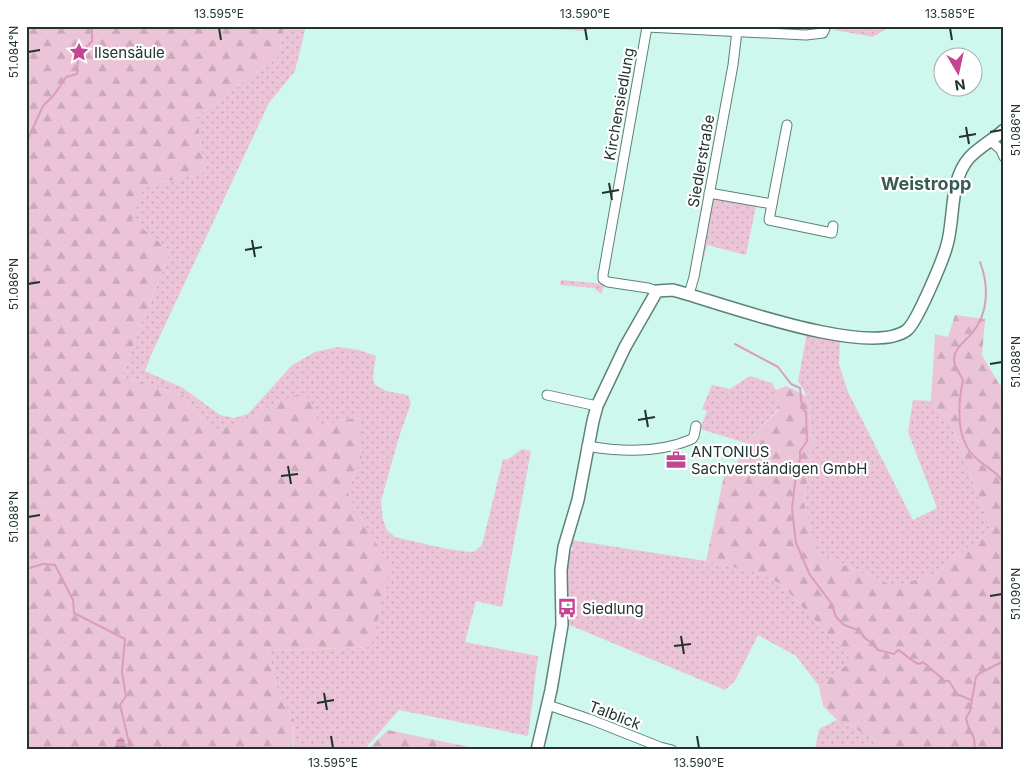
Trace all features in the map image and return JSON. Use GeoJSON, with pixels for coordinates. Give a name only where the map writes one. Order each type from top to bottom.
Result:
{"type":"FeatureCollection","features":[{"type":"Feature","properties":{"kind":"street"},"geometry":{"type":"LineString","coordinates":[[647,27],[806,35],[825,29]]}},
{"type":"Feature","properties":{"kind":"street","name":"Kirchensiedlung"},"geometry":{"type":"LineString","coordinates":[[647,27],[603,279],[608,282],[657,291]]}},
{"type":"Feature","properties":{"kind":"street","name":"Siedlerstraße"},"geometry":{"type":"LineString","coordinates":[[688,294],[694,277],[710,193],[733,65],[736,31]]}},
{"type":"Feature","properties":{"kind":"street"},"geometry":{"type":"LineString","coordinates":[[787,124],[769,220],[832,233],[833,226]]}},
{"type":"Feature","properties":{"kind":"street"},"geometry":{"type":"LineString","coordinates":[[537,750],[548,705],[562,625],[561,570],[564,548],[578,500],[587,446],[597,406],[625,348],[657,291],[672,290],[688,294],[809,329],[881,339],[894,337],[906,331],[916,320],[947,247],[959,173],[970,156],[1004,130]]}},
{"type":"Feature","properties":{"kind":"street"},"geometry":{"type":"LineString","coordinates":[[990,140],[1001,150],[1004,157]]}},
{"type":"Feature","properties":{"kind":"street"},"geometry":{"type":"LineString","coordinates":[[710,193],[772,204]]}},
{"type":"Feature","properties":{"kind":"street"},"geometry":{"type":"LineString","coordinates":[[547,395],[597,406]]}},
{"type":"Feature","properties":{"kind":"street"},"geometry":{"type":"LineString","coordinates":[[587,446],[611,449],[653,449],[692,439],[696,426]]}},
{"type":"Feature","properties":{"kind":"street","name":"Talblick"},"geometry":{"type":"LineString","coordinates":[[548,705],[672,750]]}},
{"type":"Feature","properties":{"kind":"green space"},"geometry":{"type":"Polygon","coordinates":[[[26,26],[284,26],[279,56],[197,117],[205,172],[144,187],[132,220],[170,251],[121,377],[183,395],[212,430],[232,427],[280,401],[305,392],[321,425],[359,417],[362,458],[348,488],[349,497],[390,567],[371,647],[269,651],[278,694],[294,720],[292,750],[127,750],[124,739],[114,750],[26,750],[26,26]]]}},
{"type":"Feature","properties":{"kind":"green space"},"geometry":{"type":"Polygon","coordinates":[[[284,26],[306,26],[295,71],[269,103],[145,371],[183,388],[220,415],[234,418],[248,414],[292,365],[315,352],[338,347],[359,350],[376,356],[373,375],[374,384],[386,391],[408,395],[411,403],[399,437],[381,501],[383,520],[387,530],[395,537],[447,549],[470,552],[475,551],[482,545],[503,459],[507,460],[522,449],[531,451],[502,607],[476,601],[465,642],[538,656],[528,736],[399,710],[364,750],[293,750],[294,720],[278,694],[269,651],[371,647],[363,521],[349,497],[348,488],[362,458],[358,417],[321,426],[280,401],[232,428],[212,430],[183,395],[121,377],[170,251],[131,220],[144,187],[205,172],[197,117],[279,56],[284,26]]]}},
{"type":"Feature","properties":{"kind":"green space"},"geometry":{"type":"Polygon","coordinates":[[[494,26],[599,26],[586,31],[494,26]]]}},
{"type":"Feature","properties":{"kind":"green space"},"geometry":{"type":"Polygon","coordinates":[[[833,26],[891,26],[873,37],[834,30],[833,26]]]}},
{"type":"Feature","properties":{"kind":"green space"},"geometry":{"type":"Polygon","coordinates":[[[711,199],[728,200],[756,206],[746,255],[707,245],[703,262],[700,262],[704,239],[706,239],[708,231],[705,230],[711,199]]]}},
{"type":"Feature","properties":{"kind":"green space"},"geometry":{"type":"Polygon","coordinates":[[[561,280],[605,284],[601,294],[594,288],[560,285],[561,280]]]}},
{"type":"Feature","properties":{"kind":"green space"},"geometry":{"type":"Polygon","coordinates":[[[955,315],[985,319],[982,355],[999,384],[1004,388],[1004,750],[886,750],[868,735],[837,720],[823,706],[819,686],[852,661],[782,585],[763,574],[706,561],[724,476],[735,468],[746,443],[779,409],[776,390],[786,386],[807,396],[813,446],[804,503],[816,553],[894,586],[936,574],[991,529],[951,424],[931,401],[935,334],[948,337],[955,315]]]}},
{"type":"Feature","properties":{"kind":"green space"},"geometry":{"type":"Polygon","coordinates":[[[807,333],[840,338],[839,364],[848,392],[913,520],[937,508],[908,432],[913,400],[931,401],[951,424],[991,529],[936,574],[894,586],[816,553],[804,503],[813,445],[807,396],[798,381],[807,333]]]}},
{"type":"Feature","properties":{"kind":"green space"},"geometry":{"type":"Polygon","coordinates":[[[750,376],[772,383],[776,390],[779,408],[746,443],[700,429],[707,411],[702,409],[712,385],[730,389],[750,376]]]}},
{"type":"Feature","properties":{"kind":"green space"},"geometry":{"type":"Polygon","coordinates":[[[571,540],[706,561],[763,574],[782,585],[852,661],[819,686],[796,656],[758,635],[735,681],[725,690],[567,624],[566,571],[567,554],[573,548],[569,546],[571,540]]]}},
{"type":"Feature","properties":{"kind":"green space"},"geometry":{"type":"Polygon","coordinates":[[[837,720],[868,735],[886,750],[815,750],[819,729],[837,720]]]}},
{"type":"Feature","properties":{"kind":"green space"},"geometry":{"type":"Polygon","coordinates":[[[388,730],[483,750],[367,750],[388,730]]]}},
{"type":"Feature","properties":{"kind":"shaded area"},"geometry":{"type":"Polygon","coordinates":[[[121,737],[124,739],[127,750],[114,750],[117,740],[121,737]]]}},
{"type":"Feature","properties":{"kind":"waterway"},"geometry":{"type":"LineString","coordinates":[[26,143],[43,106],[54,95],[66,77],[77,74],[78,57],[92,41],[92,26]]}},
{"type":"Feature","properties":{"kind":"waterway"},"geometry":{"type":"LineString","coordinates":[[980,262],[986,289],[982,317],[970,336],[959,347],[954,358],[963,380],[959,410],[961,432],[969,450],[996,473],[1004,485]]}},
{"type":"Feature","properties":{"kind":"waterway"},"geometry":{"type":"LineString","coordinates":[[735,344],[778,367],[791,384],[800,388],[802,408],[806,412],[807,441],[800,451],[792,509],[796,543],[810,575],[831,603],[836,617],[844,625],[858,630],[878,650],[894,654],[898,650],[916,663],[923,662],[945,681],[949,681],[957,694],[971,700]]}},
{"type":"Feature","properties":{"kind":"waterway"},"geometry":{"type":"LineString","coordinates":[[26,569],[43,564],[55,565],[73,600],[74,613],[125,639],[122,672],[126,696],[120,705],[131,750]]}},
{"type":"Feature","properties":{"kind":"waterway"},"geometry":{"type":"LineString","coordinates":[[975,750],[974,738],[966,718],[970,711],[976,677],[1004,661]]}},
{"type":"Feature","properties":{"kind":"place","name":"Ilsensäule"},"geometry":{"type":"Point","coordinates":[79,52]}},
{"type":"Feature","properties":{"kind":"place","name":"ANTONIUS Sachverständigen GmbH"},"geometry":{"type":"Point","coordinates":[676,460]}},
{"type":"Feature","properties":{"kind":"place","name":"Siedlung"},"geometry":{"type":"Point","coordinates":[567,608]}},
{"type":"Feature","properties":{"kind":"district","name":"Weistropp"},"geometry":{"type":"Point","coordinates":[926,183]}}]}
